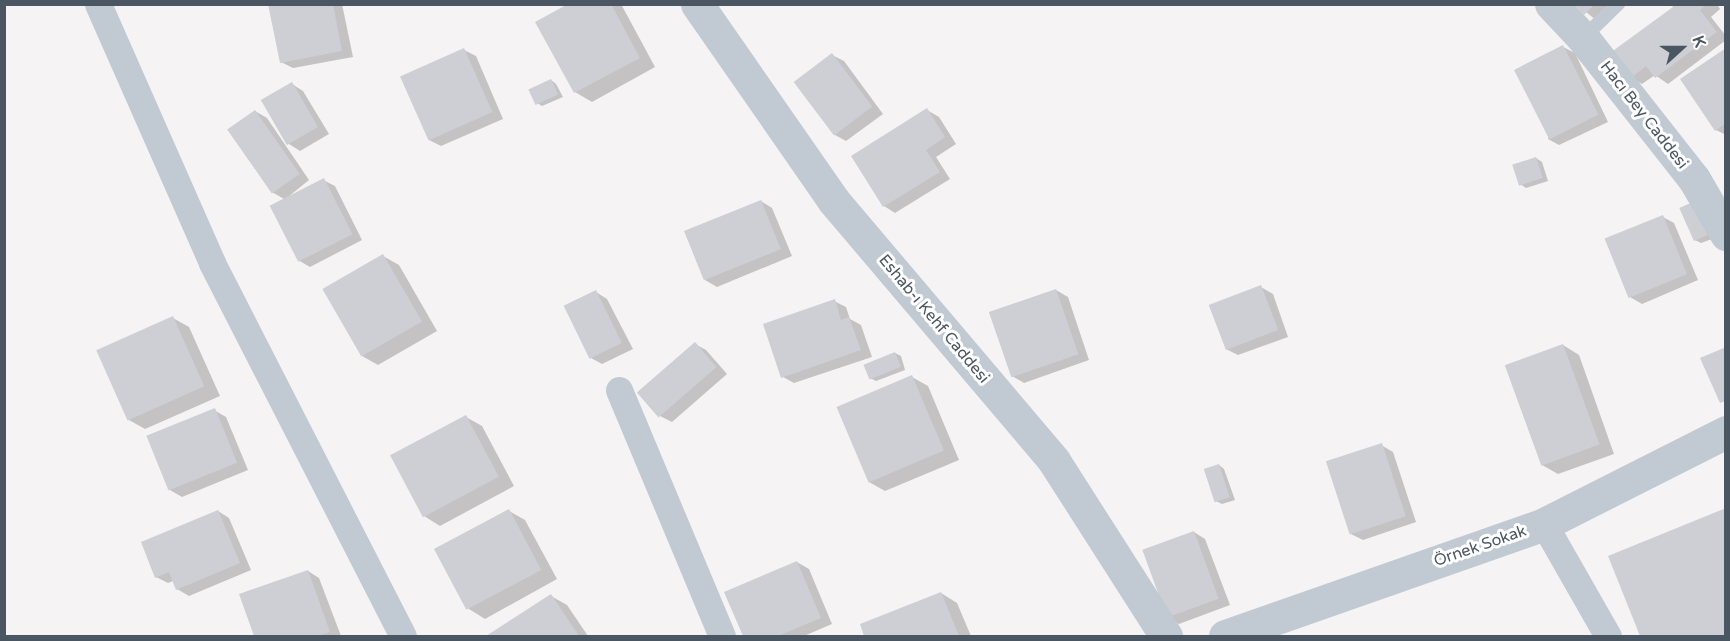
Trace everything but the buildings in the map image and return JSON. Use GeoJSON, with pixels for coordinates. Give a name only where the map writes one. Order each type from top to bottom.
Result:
{"type":"FeatureCollection","features":[{"type":"Feature","properties":{"kind":"street"},"geometry":{"type":"LineString","coordinates":[[98,4],[212,263],[404,636]]}},
{"type":"Feature","properties":{"kind":"street","name":"Eshab-ı Kehf Caddesi"},"geometry":{"type":"LineString","coordinates":[[697,4],[833,200],[1054,461],[1166,636]]}},
{"type":"Feature","properties":{"kind":"street","name":"Hacı Bey Caddesi"},"geometry":{"type":"LineString","coordinates":[[1551,4],[1583,38],[1694,179],[1725,234]]}},
{"type":"Feature","properties":{"kind":"street"},"geometry":{"type":"LineString","coordinates":[[619,390],[722,636]]}},
{"type":"Feature","properties":{"kind":"street","name":"Örnek Sokak"},"geometry":{"type":"LineString","coordinates":[[1225,636],[1544,524],[1725,432]]}},
{"type":"Feature","properties":{"kind":"street"},"geometry":{"type":"LineString","coordinates":[[1544,524],[1608,636]]}},
{"type":"Feature","properties":{"kind":"lane"},"geometry":{"type":"LineString","coordinates":[[1583,38],[1618,4]]}}]}
